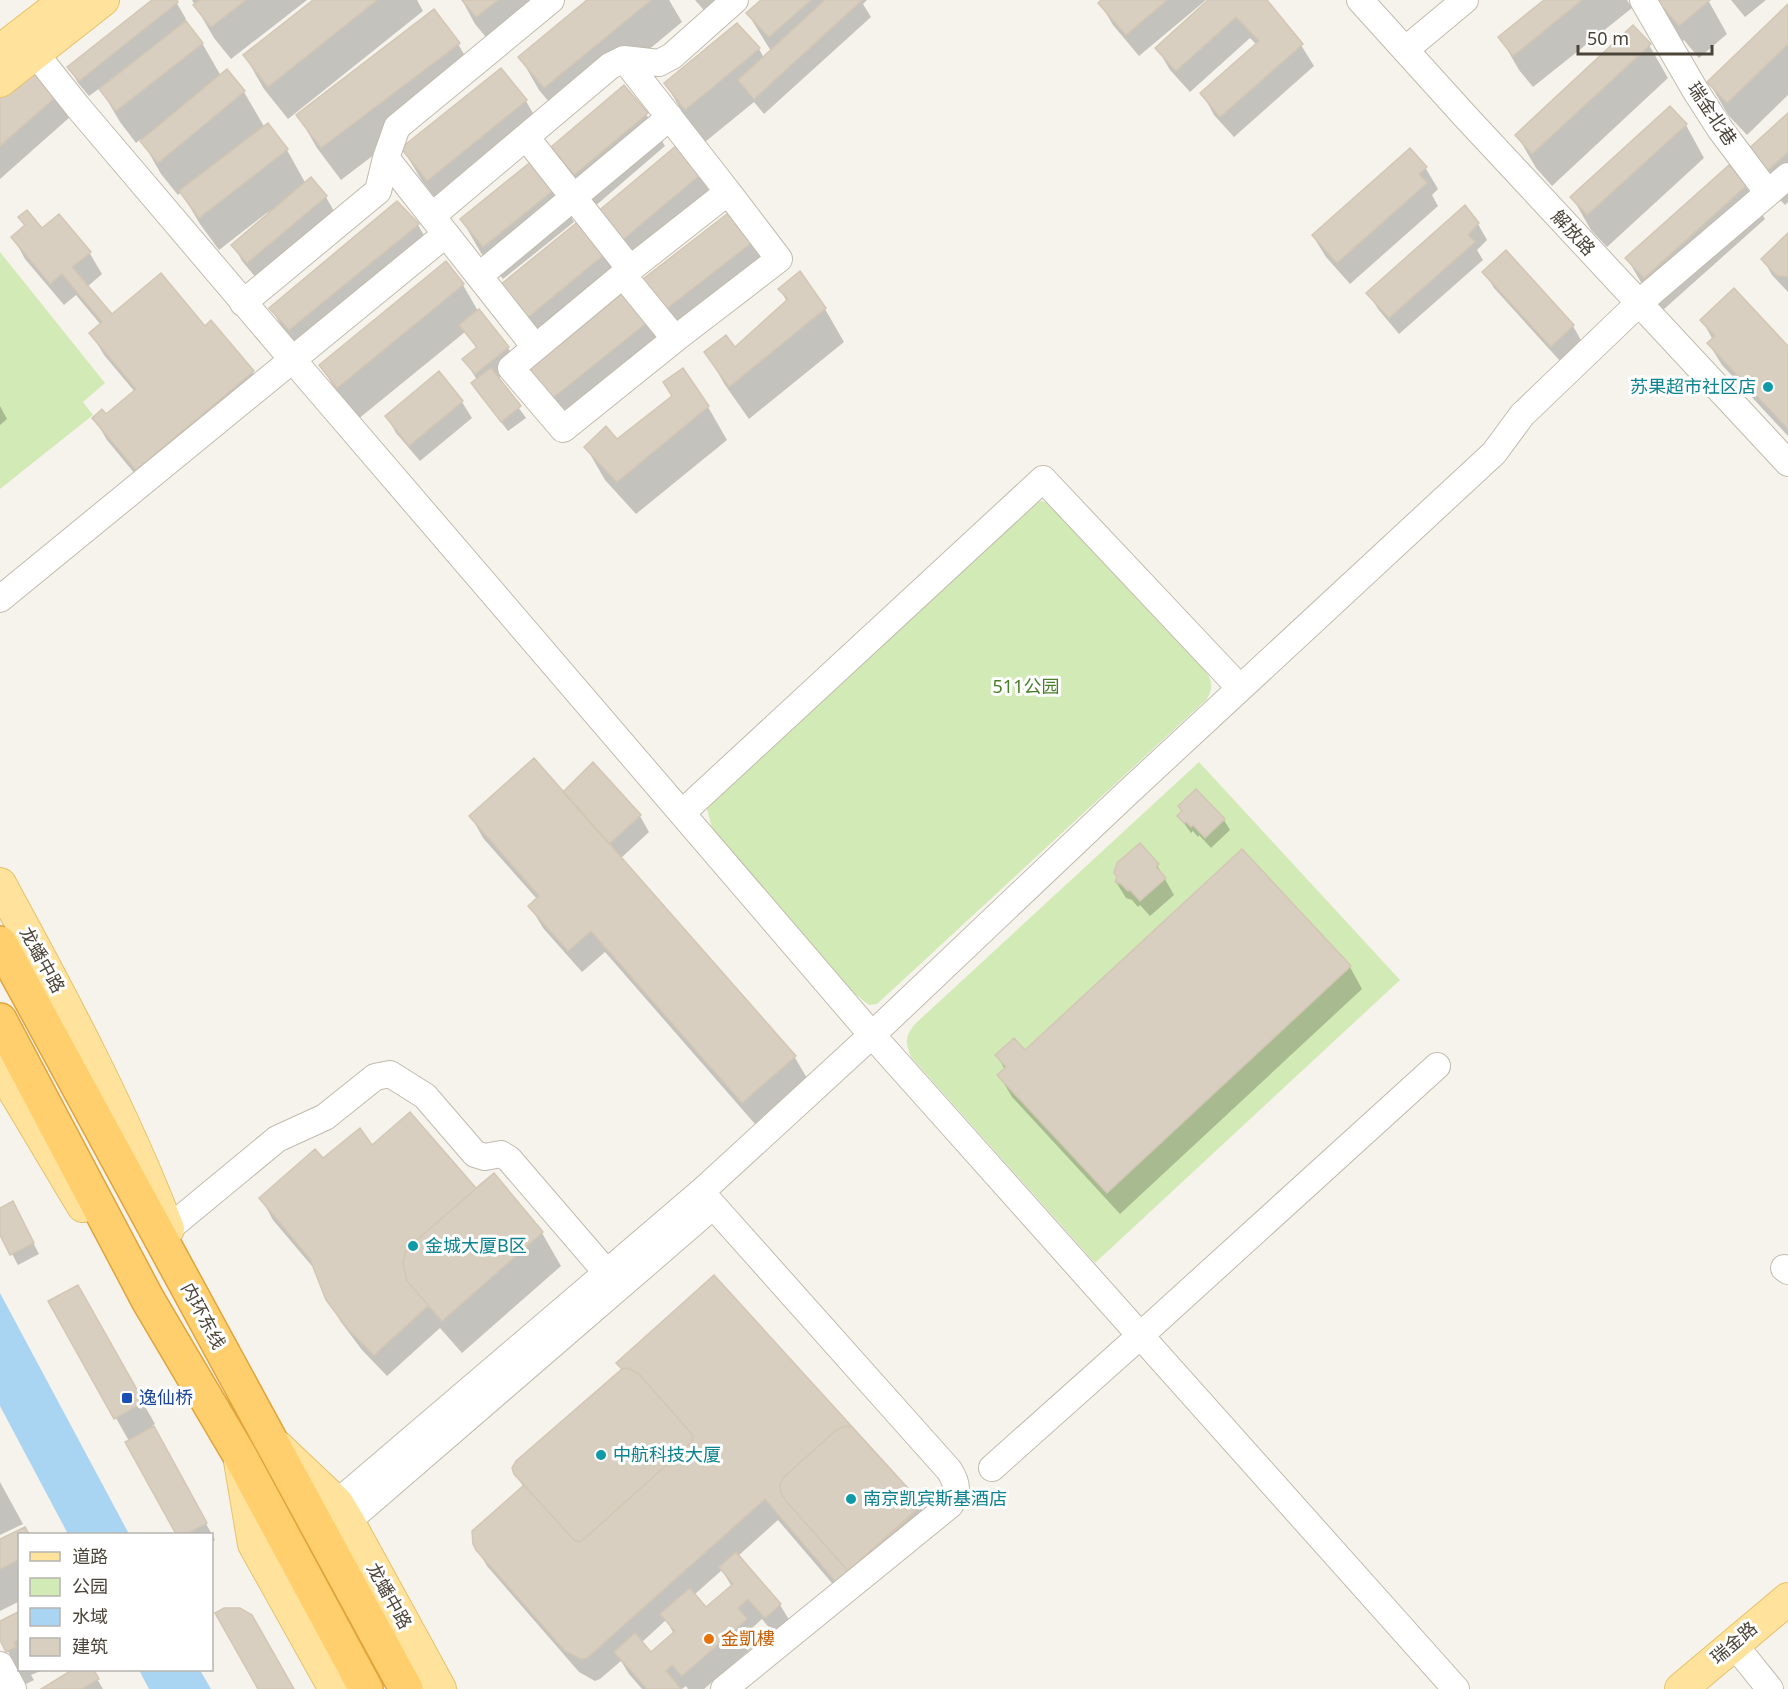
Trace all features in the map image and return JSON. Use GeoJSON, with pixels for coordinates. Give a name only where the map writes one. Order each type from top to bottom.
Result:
{"type":"FeatureCollection","features":[{"type":"Feature","properties":{"kind":"highway","name":"内环东线"},"geometry":{"type":"LineString","coordinates":[[0,944],[406,1689]]}},
{"type":"Feature","properties":{"kind":"highway","name":"内环东线"},"geometry":{"type":"LineString","coordinates":[[0,1020],[148,1300],[238,1454],[366,1689]]}},
{"type":"Feature","properties":{"kind":"main road"},"geometry":{"type":"LineString","coordinates":[[0,51],[66,0]]}},
{"type":"Feature","properties":{"kind":"main road"},"geometry":{"type":"LineString","coordinates":[[0,81],[103,0]]}},
{"type":"Feature","properties":{"kind":"main road","name":"龙蟠中路"},"geometry":{"type":"LineString","coordinates":[[0,884],[66,1005],[144,1166],[201,1311]]}},
{"type":"Feature","properties":{"kind":"main road"},"geometry":{"type":"LineString","coordinates":[[0,1067],[77,1198],[148,1300]]}},
{"type":"Feature","properties":{"kind":"main road","name":"龙蟠中路"},"geometry":{"type":"LineString","coordinates":[[269,1438],[342,1512],[440,1689]]}},
{"type":"Feature","properties":{"kind":"main road"},"geometry":{"type":"LineString","coordinates":[[238,1454],[254,1544],[335,1689]]}},
{"type":"Feature","properties":{"kind":"main road"},"geometry":{"type":"LineString","coordinates":[[1681,1689],[1788,1599]]}},
{"type":"Feature","properties":{"kind":"street"},"geometry":{"type":"LineString","coordinates":[[243,303],[378,190],[397,127],[551,0]]}},
{"type":"Feature","properties":{"kind":"street"},"geometry":{"type":"LineString","coordinates":[[0,599],[291,360],[439,225],[526,137],[610,66],[624,59],[659,63],[672,56],[735,0]]}},
{"type":"Feature","properties":{"kind":"street","name":"解放路"},"geometry":{"type":"LineString","coordinates":[[1360,0],[1788,463]]}},
{"type":"Feature","properties":{"kind":"street"},"geometry":{"type":"LineString","coordinates":[[1405,50],[1465,0]]}},
{"type":"Feature","properties":{"kind":"street","name":"瑞金北巷"},"geometry":{"type":"LineString","coordinates":[[1643,0],[1720,129],[1768,193]]}},
{"type":"Feature","properties":{"kind":"street"},"geometry":{"type":"LineString","coordinates":[[35,53],[291,360],[872,1035],[1456,1689]]}},
{"type":"Feature","properties":{"kind":"street"},"geometry":{"type":"LineString","coordinates":[[624,59],[728,192],[779,259],[563,429],[511,368],[626,272],[728,192]]}},
{"type":"Feature","properties":{"kind":"street"},"geometry":{"type":"LineString","coordinates":[[479,276],[669,117]]}},
{"type":"Feature","properties":{"kind":"street"},"geometry":{"type":"LineString","coordinates":[[526,137],[675,339]]}},
{"type":"Feature","properties":{"kind":"street"},"geometry":{"type":"LineString","coordinates":[[386,158],[535,347]]}},
{"type":"Feature","properties":{"kind":"street"},"geometry":{"type":"LineString","coordinates":[[342,1512],[707,1199],[872,1035],[1240,688],[1494,453],[1522,415],[1639,303],[1788,176]]}},
{"type":"Feature","properties":{"kind":"street"},"geometry":{"type":"LineString","coordinates":[[682,813],[1043,479],[1240,688]]}},
{"type":"Feature","properties":{"kind":"street"},"geometry":{"type":"LineString","coordinates":[[992,1468],[1437,1066]]}},
{"type":"Feature","properties":{"kind":"street"},"geometry":{"type":"LineString","coordinates":[[168,1229],[277,1139],[325,1117],[375,1077],[390,1074],[425,1096],[475,1154],[485,1157],[501,1154],[509,1159],[607,1273]]}},
{"type":"Feature","properties":{"kind":"street"},"geometry":{"type":"LineString","coordinates":[[342,1512],[607,1273],[707,1199]]}},
{"type":"Feature","properties":{"kind":"street"},"geometry":{"type":"LineString","coordinates":[[707,1199],[949,1470],[957,1482],[956,1494],[950,1505],[724,1689]]}},
{"type":"Feature","properties":{"kind":"street"},"geometry":{"type":"LineString","coordinates":[[1733,1643],[1770,1689]]}},
{"type":"Feature","properties":{"kind":"street"},"geometry":{"type":"LineString","coordinates":[[0,1665],[12,1689]]}},
{"type":"Feature","properties":{"kind":"green space"},"geometry":{"type":"Polygon","coordinates":[[[0,252],[105,383],[83,402],[93,415],[0,489],[0,252]]]}},
{"type":"Feature","properties":{"kind":"green space","name":"511公园"},"geometry":{"type":"Polygon","coordinates":[[[1042,501],[1055,506],[1204,668],[1210,680],[1211,690],[1207,699],[877,1004],[869,1005],[854,993],[713,832],[707,809],[711,800],[1031,503],[1042,501]]]}},
{"type":"Feature","properties":{"kind":"green space"},"geometry":{"type":"Polygon","coordinates":[[[1199,762],[1400,980],[1095,1263],[911,1057],[907,1039],[915,1024],[1199,762]]]}},
{"type":"Feature","properties":{"kind":"water"},"geometry":{"type":"Polygon","coordinates":[[[0,1293],[128,1533],[67,1533],[0,1406],[0,1293]]]}},
{"type":"Feature","properties":{"kind":"water"},"geometry":{"type":"Polygon","coordinates":[[[140,1671],[201,1671],[211,1689],[149,1689],[140,1671]]]}},
{"type":"Feature","properties":{"kind":"building"},"geometry":{"type":"Polygon","coordinates":[[[152,0],[177,0],[178,2],[79,81],[67,67],[152,0]]]}},
{"type":"Feature","properties":{"kind":"building"},"geometry":{"type":"Polygon","coordinates":[[[200,0],[246,0],[211,27],[193,5],[200,0]]]}},
{"type":"Feature","properties":{"kind":"building"},"geometry":{"type":"Polygon","coordinates":[[[313,0],[377,0],[268,87],[243,55],[313,0]]]}},
{"type":"Feature","properties":{"kind":"building"},"geometry":{"type":"Polygon","coordinates":[[[462,0],[498,0],[476,17],[462,0]]]}},
{"type":"Feature","properties":{"kind":"building"},"geometry":{"type":"Polygon","coordinates":[[[587,0],[651,0],[544,88],[518,57],[587,0]]]}},
{"type":"Feature","properties":{"kind":"building"},"geometry":{"type":"Polygon","coordinates":[[[761,0],[811,0],[769,37],[746,13],[761,0]]]}},
{"type":"Feature","properties":{"kind":"building"},"geometry":{"type":"Polygon","coordinates":[[[825,0],[862,0],[754,99],[738,80],[825,0]]]}},
{"type":"Feature","properties":{"kind":"building"},"geometry":{"type":"Polygon","coordinates":[[[1101,0],[1167,0],[1126,35],[1098,3],[1101,0]]]}},
{"type":"Feature","properties":{"kind":"building"},"geometry":{"type":"Polygon","coordinates":[[[1208,0],[1267,0],[1303,44],[1220,117],[1200,93],[1259,41],[1236,17],[1176,71],[1155,48],[1208,0]]]}},
{"type":"Feature","properties":{"kind":"building"},"geometry":{"type":"Polygon","coordinates":[[[1544,0],[1582,0],[1513,56],[1498,37],[1544,0]]]}},
{"type":"Feature","properties":{"kind":"building"},"geometry":{"type":"Polygon","coordinates":[[[1655,0],[1710,0],[1679,26],[1664,8],[1659,12],[1655,0]]]}},
{"type":"Feature","properties":{"kind":"building"},"geometry":{"type":"Polygon","coordinates":[[[1788,4],[1788,44],[1727,103],[1707,82],[1788,4]]]}},
{"type":"Feature","properties":{"kind":"building"},"geometry":{"type":"Polygon","coordinates":[[[434,9],[460,43],[321,148],[296,115],[434,9]]]}},
{"type":"Feature","properties":{"kind":"building"},"geometry":{"type":"Polygon","coordinates":[[[186,21],[203,43],[116,111],[99,89],[186,21]]]}},
{"type":"Feature","properties":{"kind":"building"},"geometry":{"type":"Polygon","coordinates":[[[737,23],[760,48],[685,110],[664,83],[737,23]]]}},
{"type":"Feature","properties":{"kind":"building"},"geometry":{"type":"Polygon","coordinates":[[[1633,25],[1651,44],[1532,154],[1515,135],[1633,25]]]}},
{"type":"Feature","properties":{"kind":"building"},"geometry":{"type":"Polygon","coordinates":[[[20,51],[59,94],[0,146],[0,69],[20,51]]]}},
{"type":"Feature","properties":{"kind":"building"},"geometry":{"type":"Polygon","coordinates":[[[501,68],[527,100],[427,181],[401,148],[501,68]]]}},
{"type":"Feature","properties":{"kind":"building"},"geometry":{"type":"Polygon","coordinates":[[[227,69],[245,91],[158,163],[140,141],[227,69]]]}},
{"type":"Feature","properties":{"kind":"building"},"geometry":{"type":"Polygon","coordinates":[[[624,85],[648,113],[574,175],[551,147],[624,85]]]}},
{"type":"Feature","properties":{"kind":"building"},"geometry":{"type":"Polygon","coordinates":[[[1670,106],[1687,124],[1587,215],[1570,197],[1670,106]]]}},
{"type":"Feature","properties":{"kind":"building"},"geometry":{"type":"Polygon","coordinates":[[[1788,113],[1788,152],[1765,173],[1745,152],[1788,113]]]}},
{"type":"Feature","properties":{"kind":"building"},"geometry":{"type":"Polygon","coordinates":[[[268,123],[288,149],[199,218],[179,191],[268,123]]]}},
{"type":"Feature","properties":{"kind":"building"},"geometry":{"type":"Polygon","coordinates":[[[677,145],[701,174],[620,242],[596,213],[677,145]]]}},
{"type":"Feature","properties":{"kind":"building"},"geometry":{"type":"Polygon","coordinates":[[[1410,148],[1427,167],[1419,174],[1427,183],[1337,263],[1312,235],[1410,148]]]}},
{"type":"Feature","properties":{"kind":"building"},"geometry":{"type":"Polygon","coordinates":[[[533,160],[556,188],[483,247],[460,219],[533,160]]]}},
{"type":"Feature","properties":{"kind":"building"},"geometry":{"type":"Polygon","coordinates":[[[1729,165],[1747,185],[1644,278],[1625,258],[1729,165]]]}},
{"type":"Feature","properties":{"kind":"building"},"geometry":{"type":"Polygon","coordinates":[[[311,177],[327,196],[247,263],[231,245],[311,177]]]}},
{"type":"Feature","properties":{"kind":"building"},"geometry":{"type":"Polygon","coordinates":[[[397,201],[419,224],[289,330],[269,308],[397,201]]]}},
{"type":"Feature","properties":{"kind":"building"},"geometry":{"type":"Polygon","coordinates":[[[1465,205],[1479,223],[1468,235],[1475,242],[1389,318],[1366,293],[1465,205]]]}},
{"type":"Feature","properties":{"kind":"building"},"geometry":{"type":"Polygon","coordinates":[[[736,207],[759,237],[661,313],[638,283],[736,207]]]}},
{"type":"Feature","properties":{"kind":"building"},"geometry":{"type":"Polygon","coordinates":[[[27,210],[42,228],[59,214],[91,252],[72,267],[112,314],[161,273],[205,326],[211,320],[254,371],[136,470],[92,418],[102,409],[106,414],[136,389],[89,333],[102,322],[62,274],[50,284],[11,237],[25,225],[18,217],[27,210]]]}},
{"type":"Feature","properties":{"kind":"building"},"geometry":{"type":"Polygon","coordinates":[[[580,220],[606,253],[527,318],[500,285],[580,220]]]}},
{"type":"Feature","properties":{"kind":"building"},"geometry":{"type":"Polygon","coordinates":[[[1788,233],[1788,276],[1777,276],[1761,259],[1788,233]]]}},
{"type":"Feature","properties":{"kind":"building"},"geometry":{"type":"Polygon","coordinates":[[[1506,250],[1574,325],[1551,347],[1482,272],[1506,250]]]}},
{"type":"Feature","properties":{"kind":"building"},"geometry":{"type":"Polygon","coordinates":[[[446,261],[464,284],[337,388],[319,365],[446,261]]]}},
{"type":"Feature","properties":{"kind":"building"},"geometry":{"type":"Polygon","coordinates":[[[800,271],[826,308],[729,387],[704,352],[726,335],[735,347],[788,299],[778,289],[800,271]]]}},
{"type":"Feature","properties":{"kind":"building","name":"苏果超市社区店"},"geometry":{"type":"Polygon","coordinates":[[[1734,288],[1788,346],[1788,429],[1707,343],[1715,336],[1700,320],[1734,288]]]}},
{"type":"Feature","properties":{"kind":"building"},"geometry":{"type":"Polygon","coordinates":[[[626,290],[650,320],[549,401],[525,372],[626,290]]]}},
{"type":"Feature","properties":{"kind":"building"},"geometry":{"type":"Polygon","coordinates":[[[479,309],[509,347],[475,374],[462,359],[477,347],[459,325],[479,309]]]}},
{"type":"Feature","properties":{"kind":"building"},"geometry":{"type":"Polygon","coordinates":[[[491,368],[521,406],[501,422],[471,383],[491,368]]]}},
{"type":"Feature","properties":{"kind":"building"},"geometry":{"type":"Polygon","coordinates":[[[683,368],[709,406],[617,482],[584,447],[606,426],[617,439],[672,396],[663,382],[683,368]]]}},
{"type":"Feature","properties":{"kind":"building"},"geometry":{"type":"Polygon","coordinates":[[[439,371],[463,401],[409,446],[385,416],[439,371]]]}},
{"type":"Feature","properties":{"kind":"building"},"geometry":{"type":"Polygon","coordinates":[[[534,758],[796,1056],[742,1103],[591,931],[568,951],[528,906],[539,896],[469,816],[534,758]]]}},
{"type":"Feature","properties":{"kind":"building"},"geometry":{"type":"Polygon","coordinates":[[[593,762],[641,815],[609,844],[563,792],[593,762]]]}},
{"type":"Feature","properties":{"kind":"building"},"geometry":{"type":"Polygon","coordinates":[[[1196,789],[1225,819],[1205,838],[1193,825],[1191,827],[1177,816],[1182,811],[1178,806],[1196,789]]]}},
{"type":"Feature","properties":{"kind":"building"},"geometry":{"type":"Polygon","coordinates":[[[1140,843],[1159,864],[1156,867],[1166,878],[1140,901],[1130,890],[1128,891],[1115,882],[1117,876],[1114,873],[1117,863],[1140,843]]]}},
{"type":"Feature","properties":{"kind":"building"},"geometry":{"type":"Polygon","coordinates":[[[1242,849],[1351,966],[1107,1193],[997,1075],[1006,1067],[995,1055],[1014,1038],[1025,1050],[1242,849]]]}},
{"type":"Feature","properties":{"kind":"building","name":"金城大厦B区"},"geometry":{"type":"Polygon","coordinates":[[[410,1112],[476,1188],[494,1173],[543,1232],[442,1321],[428,1306],[374,1355],[347,1328],[326,1300],[310,1259],[259,1198],[315,1149],[323,1158],[360,1128],[372,1145],[410,1112]]]}},
{"type":"Feature","properties":{"kind":"building"},"geometry":{"type":"Polygon","coordinates":[[[494,1173],[543,1232],[442,1321],[407,1281],[403,1263],[405,1253],[410,1246],[494,1173]]]}},
{"type":"Feature","properties":{"kind":"building"},"geometry":{"type":"Polygon","coordinates":[[[13,1201],[34,1243],[10,1255],[0,1235],[0,1208],[13,1201]]]}},
{"type":"Feature","properties":{"kind":"building"},"geometry":{"type":"Polygon","coordinates":[[[714,1275],[916,1497],[919,1503],[917,1509],[836,1582],[765,1499],[587,1658],[581,1659],[565,1651],[476,1550],[472,1531],[524,1485],[514,1474],[512,1468],[516,1461],[622,1369],[616,1363],[714,1275]]]}},
{"type":"Feature","properties":{"kind":"building"},"geometry":{"type":"Polygon","coordinates":[[[78,1285],[144,1402],[114,1419],[48,1301],[78,1285]]]}},
{"type":"Feature","properties":{"kind":"building","name":"中航科技大厦"},"geometry":{"type":"Polygon","coordinates":[[[628,1368],[639,1374],[693,1437],[691,1443],[580,1542],[574,1540],[514,1474],[512,1468],[516,1461],[622,1369],[628,1368]]]}},
{"type":"Feature","properties":{"kind":"building"},"geometry":{"type":"Polygon","coordinates":[[[154,1426],[207,1523],[188,1533],[175,1533],[125,1442],[154,1426]]]}},
{"type":"Feature","properties":{"kind":"building","name":"南京凯宾斯基酒店"},"geometry":{"type":"Polygon","coordinates":[[[851,1426],[919,1503],[911,1516],[848,1571],[786,1501],[781,1493],[780,1484],[784,1477],[834,1432],[842,1427],[851,1426]]]}},
{"type":"Feature","properties":{"kind":"building"},"geometry":{"type":"Polygon","coordinates":[[[25,1527],[28,1533],[18,1533],[18,1560],[0,1569],[0,1539],[25,1527]]]}},
{"type":"Feature","properties":{"kind":"building"},"geometry":{"type":"Polygon","coordinates":[[[736,1552],[781,1604],[765,1618],[748,1599],[738,1608],[747,1619],[682,1676],[672,1665],[666,1671],[681,1689],[647,1689],[614,1652],[635,1633],[651,1652],[675,1631],[660,1614],[690,1588],[706,1607],[733,1584],[719,1567],[736,1552]]]}},
{"type":"Feature","properties":{"kind":"building"},"geometry":{"type":"Polygon","coordinates":[[[224,1608],[240,1608],[252,1615],[294,1689],[258,1689],[215,1613],[224,1608]]]}},
{"type":"Feature","properties":{"kind":"building"},"geometry":{"type":"Polygon","coordinates":[[[18,1612],[18,1640],[14,1642],[16,1647],[6,1652],[0,1640],[0,1621],[18,1612]]]}},
{"type":"Feature","properties":{"kind":"building"},"geometry":{"type":"Polygon","coordinates":[[[70,1671],[95,1671],[99,1679],[82,1689],[41,1689],[70,1671]]]}},
{"type":"Feature","properties":{"kind":"place","name":"苏果超市社区店"},"geometry":{"type":"Point","coordinates":[1768,387]}},
{"type":"Feature","properties":{"kind":"place","name":"金城大厦B区"},"geometry":{"type":"Point","coordinates":[413,1246]}},
{"type":"Feature","properties":{"kind":"place","name":"逸仙桥"},"geometry":{"type":"Point","coordinates":[127,1398]}},
{"type":"Feature","properties":{"kind":"place","name":"中航科技大厦"},"geometry":{"type":"Point","coordinates":[601,1455]}},
{"type":"Feature","properties":{"kind":"place","name":"南京凯宾斯基酒店"},"geometry":{"type":"Point","coordinates":[851,1499]}},
{"type":"Feature","properties":{"kind":"place","name":"金凱樓"},"geometry":{"type":"Point","coordinates":[709,1639]}}]}
